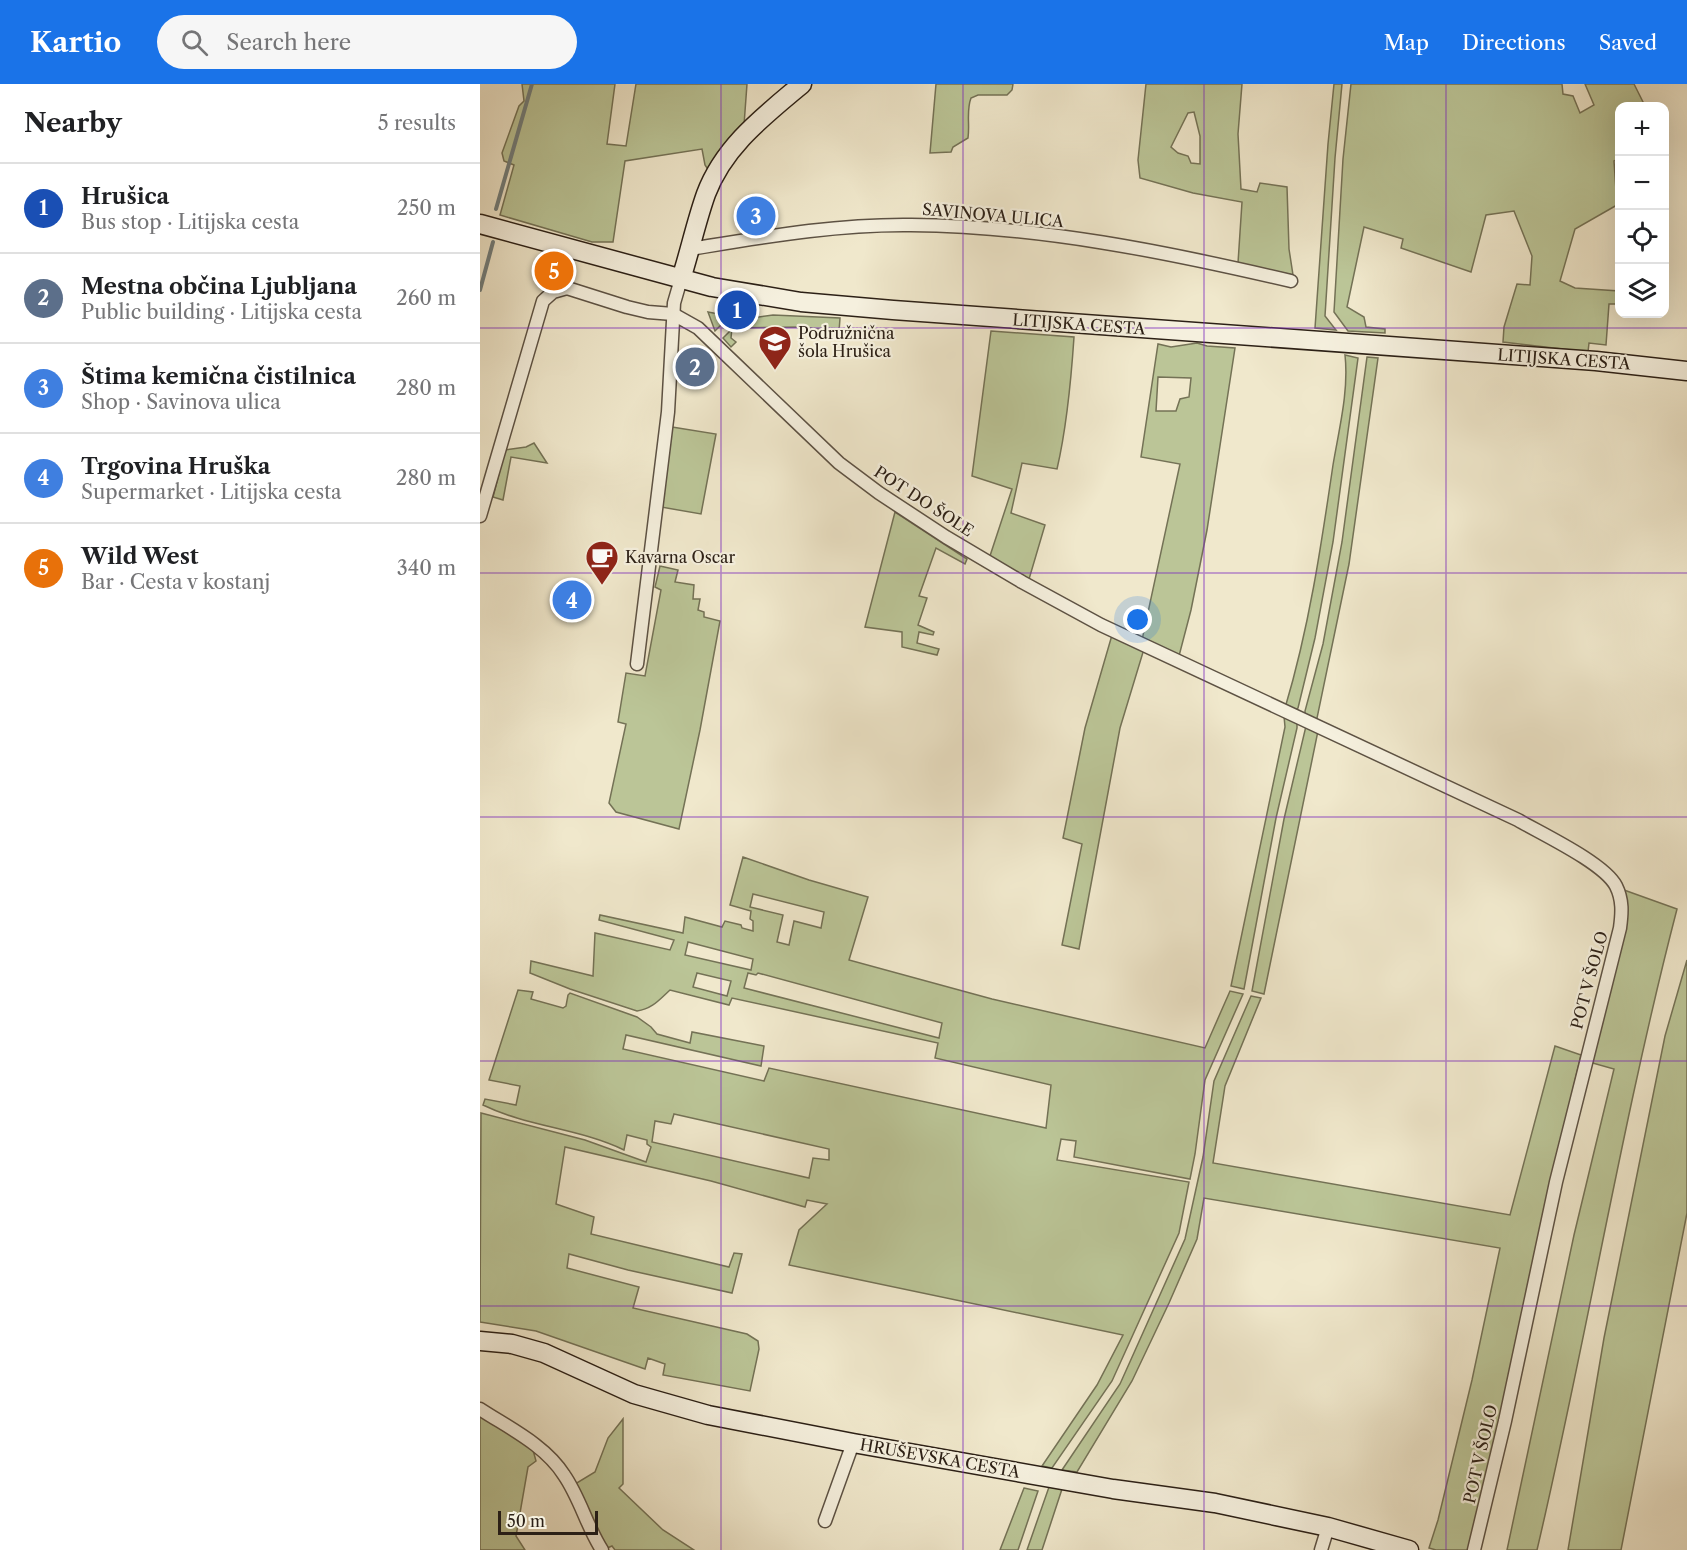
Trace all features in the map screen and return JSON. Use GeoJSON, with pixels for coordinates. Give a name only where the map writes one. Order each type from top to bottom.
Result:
{"type":"FeatureCollection","features":[{"type":"Feature","properties":{"kind":"main road"},"geometry":{"type":"LineString","coordinates":[[681,279],[706,194],[722,162],[748,130],[802,84]]}},
{"type":"Feature","properties":{"kind":"main road","name":"LITIJSKA CESTA"},"geometry":{"type":"LineString","coordinates":[[480,224],[681,279],[739,292],[849,307],[1596,361],[1687,371]]}},
{"type":"Feature","properties":{"kind":"main road","name":"HRUŠEVSKA CESTA"},"geometry":{"type":"LineString","coordinates":[[480,1341],[512,1344],[544,1353],[611,1385],[657,1402],[708,1415],[1113,1489],[1215,1503],[1328,1527],[1409,1550]]}},
{"type":"Feature","properties":{"kind":"street","name":"SAVINOVA ULICA"},"geometry":{"type":"LineString","coordinates":[[690,249],[790,232],[837,227],[910,225],[966,227],[1041,233],[1195,260],[1291,281]]}},
{"type":"Feature","properties":{"kind":"street"},"geometry":{"type":"LineString","coordinates":[[636,664],[668,412],[673,314],[681,279]]}},
{"type":"Feature","properties":{"kind":"street"},"geometry":{"type":"LineString","coordinates":[[480,516],[543,301],[553,292],[567,288],[627,307],[673,314]]}},
{"type":"Feature","properties":{"kind":"street","name":"POT DO ŠOLE"},"geometry":{"type":"LineString","coordinates":[[673,314],[698,328],[839,463],[879,493],[946,537],[1022,582],[1101,625],[1191,666]]}},
{"type":"Feature","properties":{"kind":"street","name":"POT V ŠOLO"},"geometry":{"type":"LineString","coordinates":[[1191,666],[1518,820],[1583,857],[1605,873],[1615,884],[1620,898],[1622,910],[1620,928],[1556,1182],[1505,1421],[1474,1550]]}},
{"type":"Feature","properties":{"kind":"street"},"geometry":{"type":"LineString","coordinates":[[480,1409],[552,1459],[565,1475],[602,1550]]}},
{"type":"Feature","properties":{"kind":"street"},"geometry":{"type":"LineString","coordinates":[[825,1521],[853,1443]]}},
{"type":"Feature","properties":{"kind":"street"},"geometry":{"type":"LineString","coordinates":[[1321,1550],[1328,1527]]}},
{"type":"Feature","properties":{"kind":"green space"},"geometry":{"type":"Polygon","coordinates":[[[522,84],[615,84],[607,144],[626,146],[636,84],[747,84],[744,125],[709,171],[705,165],[702,149],[625,161],[613,242],[592,242],[500,215],[514,165],[504,161],[502,153],[519,106],[524,101],[522,84]]]}},
{"type":"Feature","properties":{"kind":"green space"},"geometry":{"type":"Polygon","coordinates":[[[936,84],[1013,84],[1012,90],[1007,95],[978,95],[971,98],[968,138],[953,147],[951,152],[930,153],[936,84]]]}},
{"type":"Feature","properties":{"kind":"green space"},"geometry":{"type":"Polygon","coordinates":[[[1146,84],[1242,84],[1238,134],[1241,189],[1257,192],[1260,183],[1287,187],[1289,249],[1293,275],[1238,263],[1242,202],[1193,193],[1140,178],[1138,160],[1146,84]],[[1194,112],[1188,113],[1171,147],[1178,153],[1188,156],[1191,163],[1200,164],[1200,136],[1194,112]]]}},
{"type":"Feature","properties":{"kind":"green space"},"geometry":{"type":"Polygon","coordinates":[[[1334,84],[1342,84],[1325,316],[1336,330],[1315,328],[1334,84]]]}},
{"type":"Feature","properties":{"kind":"green space"},"geometry":{"type":"Polygon","coordinates":[[[1351,84],[1562,84],[1563,94],[1573,96],[1580,113],[1594,105],[1585,84],[1634,84],[1643,102],[1615,102],[1615,206],[1575,229],[1560,281],[1575,288],[1615,291],[1615,304],[1609,304],[1606,345],[1589,343],[1588,352],[1503,342],[1504,327],[1517,284],[1530,285],[1532,256],[1514,211],[1486,215],[1471,272],[1401,248],[1403,239],[1364,227],[1347,307],[1364,317],[1366,327],[1385,329],[1385,333],[1348,331],[1334,312],[1343,159],[1351,84]]]}},
{"type":"Feature","properties":{"kind":"green space"},"geometry":{"type":"Polygon","coordinates":[[[708,312],[745,319],[773,315],[840,318],[839,332],[803,327],[732,328],[731,338],[736,342],[731,347],[723,338],[730,331],[722,324],[715,331],[708,312]]]}},
{"type":"Feature","properties":{"kind":"green space"},"geometry":{"type":"Polygon","coordinates":[[[991,331],[1074,337],[1068,404],[1057,469],[1022,463],[1011,513],[1045,525],[1027,586],[987,565],[1012,489],[972,476],[991,331]]]}},
{"type":"Feature","properties":{"kind":"green space"},"geometry":{"type":"Polygon","coordinates":[[[1197,343],[1235,348],[1207,530],[1179,656],[1142,640],[1180,464],[1141,457],[1158,344],[1171,347],[1197,343]],[[1158,377],[1156,411],[1176,411],[1180,399],[1189,397],[1191,378],[1158,377]]]}},
{"type":"Feature","properties":{"kind":"green space"},"geometry":{"type":"Polygon","coordinates":[[[1345,355],[1358,358],[1333,542],[1315,638],[1298,708],[1295,710],[1285,708],[1308,618],[1319,557],[1343,410],[1346,382],[1345,355]]]}},
{"type":"Feature","properties":{"kind":"green space"},"geometry":{"type":"Polygon","coordinates":[[[1367,357],[1378,358],[1349,564],[1316,723],[1305,714],[1305,711],[1323,644],[1342,542],[1367,357]]]}},
{"type":"Feature","properties":{"kind":"green space"},"geometry":{"type":"Polygon","coordinates":[[[672,427],[716,434],[701,514],[661,507],[672,427]]]}},
{"type":"Feature","properties":{"kind":"green space"},"geometry":{"type":"Polygon","coordinates":[[[534,443],[547,463],[511,457],[503,500],[493,497],[505,450],[526,447],[534,443]]]}},
{"type":"Feature","properties":{"kind":"green space"},"geometry":{"type":"Polygon","coordinates":[[[895,512],[967,559],[965,564],[936,548],[919,596],[927,598],[918,625],[934,632],[933,635],[919,632],[917,643],[939,649],[937,655],[902,647],[902,632],[865,627],[895,512]]]}},
{"type":"Feature","properties":{"kind":"green space"},"geometry":{"type":"Polygon","coordinates":[[[660,566],[678,570],[675,582],[694,585],[693,599],[700,599],[698,610],[704,612],[704,617],[720,621],[679,829],[616,812],[609,803],[626,724],[618,722],[626,673],[645,676],[661,590],[655,587],[660,566]]]}},
{"type":"Feature","properties":{"kind":"green space"},"geometry":{"type":"Polygon","coordinates":[[[1112,635],[1144,649],[1120,728],[1079,949],[1062,945],[1082,844],[1063,838],[1085,728],[1112,635]]]}},
{"type":"Feature","properties":{"kind":"green space"},"geometry":{"type":"Polygon","coordinates":[[[1284,716],[1297,723],[1297,728],[1276,818],[1244,989],[1231,986],[1285,727],[1284,716]]]}},
{"type":"Feature","properties":{"kind":"green space"},"geometry":{"type":"Polygon","coordinates":[[[1306,726],[1318,731],[1264,994],[1252,991],[1284,819],[1306,726]]]}},
{"type":"Feature","properties":{"kind":"green space"},"geometry":{"type":"Polygon","coordinates":[[[743,857],[868,897],[849,960],[992,999],[1205,1048],[1230,991],[1243,994],[1205,1080],[1190,1179],[1074,1157],[1076,1141],[1061,1139],[1057,1160],[1189,1182],[1179,1233],[1112,1381],[1052,1468],[1042,1466],[1097,1385],[1123,1335],[789,1265],[799,1230],[827,1204],[807,1200],[805,1207],[711,1181],[565,1147],[556,1204],[594,1217],[591,1234],[729,1267],[734,1253],[742,1254],[732,1293],[628,1270],[569,1254],[567,1268],[639,1287],[633,1308],[747,1334],[758,1341],[759,1349],[750,1391],[663,1375],[665,1364],[648,1358],[645,1369],[536,1331],[480,1322],[481,1113],[585,1140],[646,1162],[651,1147],[647,1144],[647,1140],[627,1135],[624,1150],[483,1105],[485,1099],[516,1105],[520,1086],[489,1080],[518,990],[533,992],[531,999],[563,1008],[566,1006],[570,993],[637,1017],[657,1034],[690,1043],[692,1032],[764,1046],[761,1066],[626,1035],[623,1049],[764,1081],[769,1068],[1046,1128],[1051,1085],[935,1058],[938,1043],[732,998],[729,1005],[670,990],[659,1001],[637,1011],[530,973],[531,961],[593,976],[595,933],[670,950],[674,940],[599,920],[600,915],[683,933],[685,917],[722,927],[725,921],[753,931],[751,911],[730,905],[743,857]],[[753,894],[750,907],[783,915],[777,942],[789,945],[794,921],[821,928],[824,912],[753,894]],[[688,942],[685,955],[751,970],[753,959],[688,942]],[[697,973],[693,987],[727,996],[731,981],[697,973]],[[748,973],[744,988],[939,1038],[942,1023],[758,973],[756,975],[748,973]],[[674,1114],[671,1124],[655,1121],[652,1142],[809,1178],[813,1158],[829,1160],[829,1149],[674,1114]]]}},
{"type":"Feature","properties":{"kind":"green space"},"geometry":{"type":"Polygon","coordinates":[[[1624,890],[1677,909],[1639,1069],[1537,1550],[1507,1550],[1574,1235],[1614,1069],[1589,1062],[1624,890]]]}},
{"type":"Feature","properties":{"kind":"green space"},"geometry":{"type":"Polygon","coordinates":[[[1687,960],[1687,1213],[1621,1550],[1568,1550],[1604,1338],[1665,1036],[1687,960]]]}},
{"type":"Feature","properties":{"kind":"green space"},"geometry":{"type":"Polygon","coordinates":[[[1251,996],[1261,998],[1225,1086],[1213,1163],[1510,1215],[1555,1046],[1581,1055],[1536,1247],[1504,1406],[1469,1550],[1429,1548],[1472,1380],[1500,1248],[1204,1198],[1197,1239],[1132,1381],[1077,1472],[1062,1470],[1120,1384],[1185,1239],[1203,1157],[1214,1081],[1251,996]]]}},
{"type":"Feature","properties":{"kind":"green space"},"geometry":{"type":"Polygon","coordinates":[[[480,1413],[533,1450],[536,1461],[528,1467],[516,1536],[525,1550],[480,1550],[480,1413]]]}},
{"type":"Feature","properties":{"kind":"green space"},"geometry":{"type":"Polygon","coordinates":[[[623,1419],[623,1484],[619,1488],[663,1530],[694,1550],[615,1550],[612,1546],[605,1549],[575,1484],[595,1472],[608,1438],[623,1419]]]}},
{"type":"Feature","properties":{"kind":"green space"},"geometry":{"type":"Polygon","coordinates":[[[1049,1487],[1062,1489],[1042,1550],[1027,1550],[1049,1487]]]}},
{"type":"Feature","properties":{"kind":"green space"},"geometry":{"type":"Polygon","coordinates":[[[1024,1488],[1038,1491],[1018,1550],[1000,1550],[1024,1488]]]}},
{"type":"Feature","properties":{"kind":"waterway"},"geometry":{"type":"LineString","coordinates":[[496,209],[532,84]]}},
{"type":"Feature","properties":{"kind":"waterway"},"geometry":{"type":"LineString","coordinates":[[480,290],[493,242]]}},
{"type":"Feature","properties":{"kind":"place","name":"Štima kemična čistilnica"},"geometry":{"type":"Point","coordinates":[756,216]}},
{"type":"Feature","properties":{"kind":"place","name":"Wild West"},"geometry":{"type":"Point","coordinates":[554,271]}},
{"type":"Feature","properties":{"kind":"place","name":"Hrušica"},"geometry":{"type":"Point","coordinates":[737,310]}},
{"type":"Feature","properties":{"kind":"place","name":"Mestna občina Ljubljana"},"geometry":{"type":"Point","coordinates":[695,367]}},
{"type":"Feature","properties":{"kind":"place","name":"Podružnična šola Hrušica"},"geometry":{"type":"Point","coordinates":[775,371]}},
{"type":"Feature","properties":{"kind":"place","name":"Kavarna Oscar"},"geometry":{"type":"Point","coordinates":[602,586]}},
{"type":"Feature","properties":{"kind":"place","name":"Trgovina Hruška"},"geometry":{"type":"Point","coordinates":[572,600]}}]}
